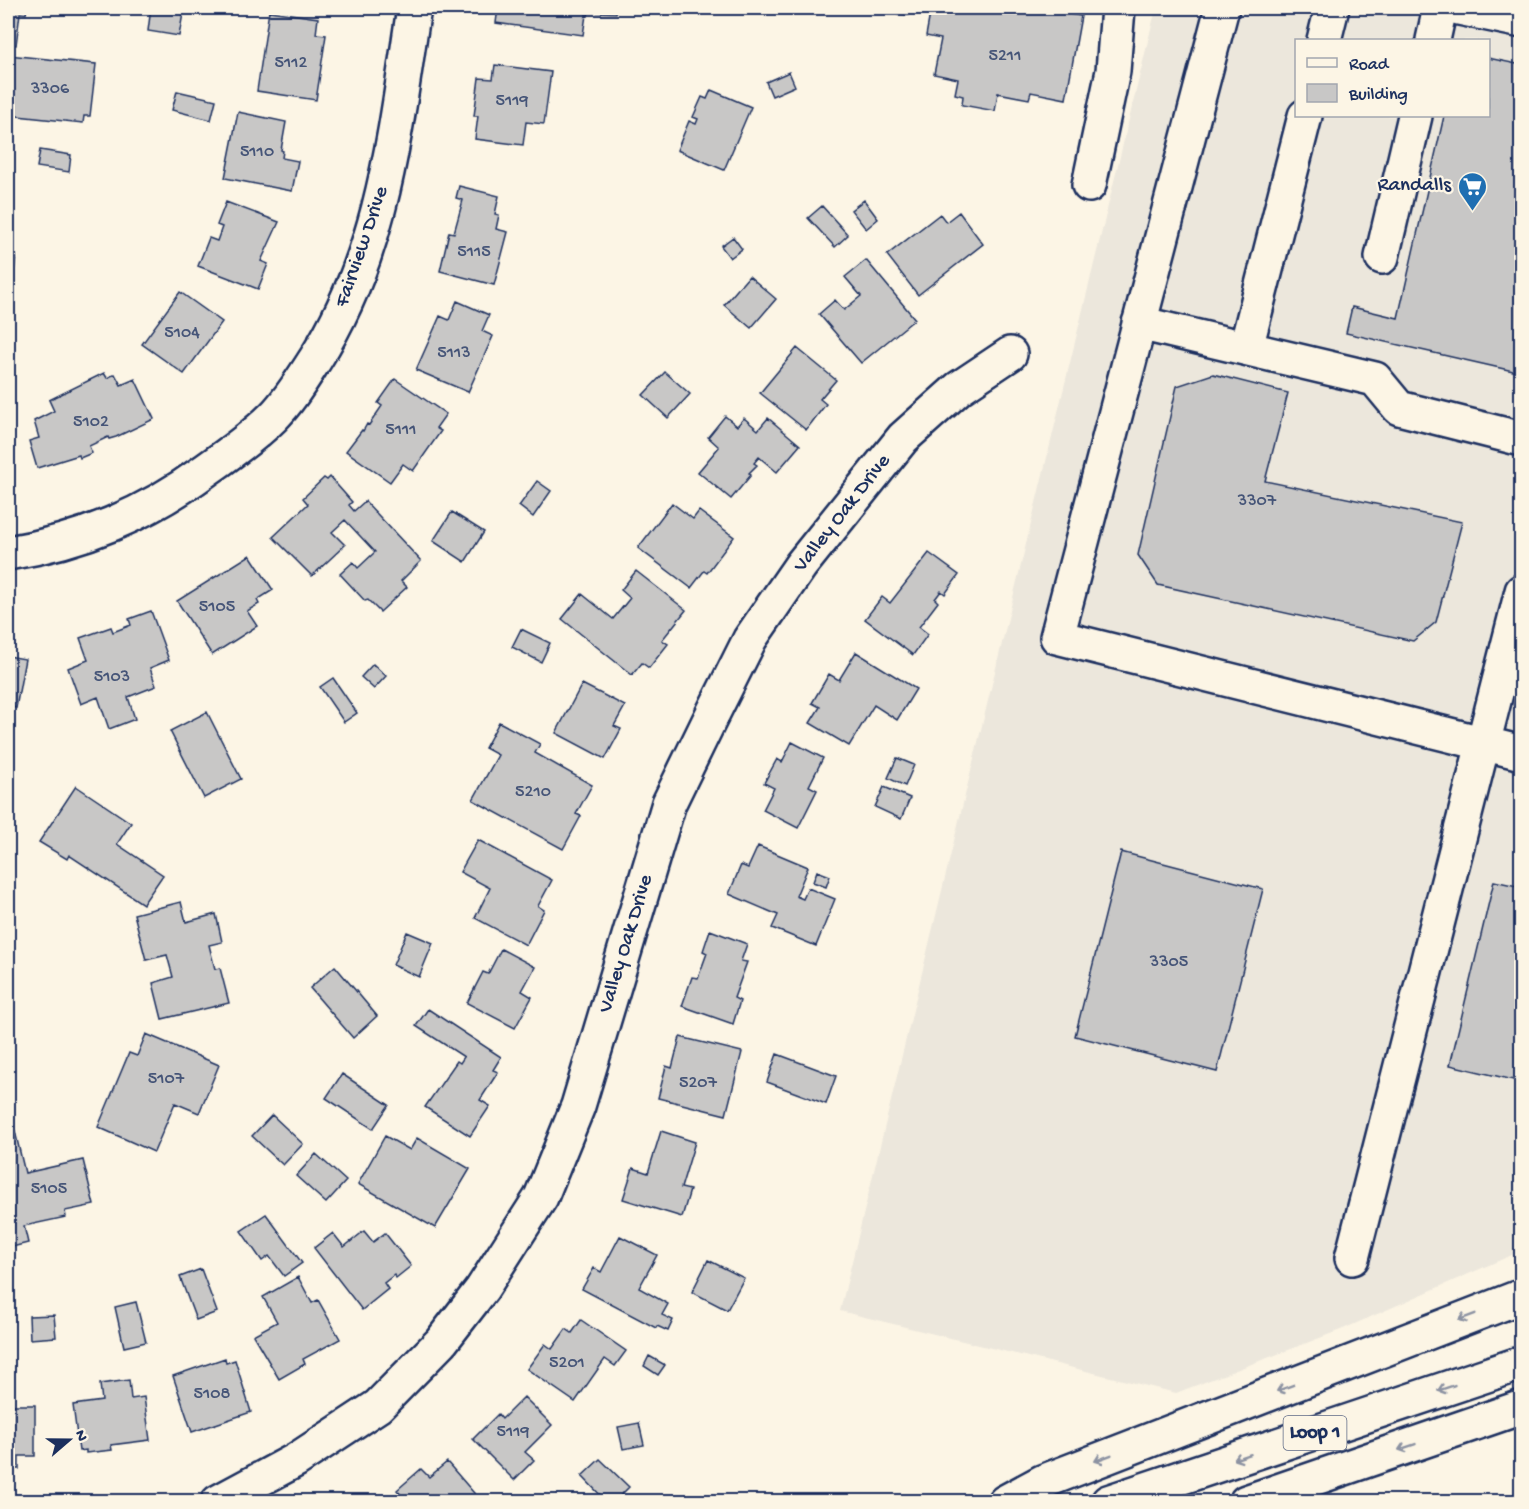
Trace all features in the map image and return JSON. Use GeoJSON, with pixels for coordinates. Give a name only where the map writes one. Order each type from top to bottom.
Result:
{"type":"FeatureCollection","features":[{"type":"Feature","properties":{"kind":"main road","name":"Fairview Drive"},"geometry":{"type":"LineString","coordinates":[[8,553],[40,548],[92,533],[141,512],[182,488],[231,452],[274,416],[301,381],[327,340],[352,290],[372,234],[389,168],[414,8]]}},
{"type":"Feature","properties":{"kind":"main road"},"geometry":{"type":"LineString","coordinates":[[1089,185],[1113,71],[1118,8]]}},
{"type":"Feature","properties":{"kind":"main road"},"geometry":{"type":"LineString","coordinates":[[1222,8],[1057,637],[1521,753]]}},
{"type":"Feature","properties":{"kind":"main road"},"geometry":{"type":"LineString","coordinates":[[1324,39],[1332,8]]}},
{"type":"Feature","properties":{"kind":"main road"},"geometry":{"type":"LineString","coordinates":[[1433,39],[1440,8]]}},
{"type":"Feature","properties":{"kind":"main road"},"geometry":{"type":"LineString","coordinates":[[1459,8],[1521,21]]}},
{"type":"Feature","properties":{"kind":"main road"},"geometry":{"type":"LineString","coordinates":[[1246,348],[1305,117]]}},
{"type":"Feature","properties":{"kind":"main road"},"geometry":{"type":"LineString","coordinates":[[1382,257],[1415,117]]}},
{"type":"Feature","properties":{"kind":"main road"},"geometry":{"type":"LineString","coordinates":[[1139,323],[1375,379],[1399,408],[1521,439]]}},
{"type":"Feature","properties":{"kind":"main road","name":"Valley Oak Drive"},"geometry":{"type":"LineString","coordinates":[[218,1502],[296,1460],[378,1406],[441,1342],[482,1289],[541,1197],[578,1106],[669,803],[750,639],[801,565],[903,438],[959,388],[1010,354]]}},
{"type":"Feature","properties":{"kind":"main road"},"geometry":{"type":"LineString","coordinates":[[1352,1258],[1483,744],[1514,654],[1521,591]]}},
{"type":"Feature","properties":{"kind":"main road"},"geometry":{"type":"LineString","coordinates":[[1005,1502],[1042,1482],[1521,1296]]}},
{"type":"Feature","properties":{"kind":"main road","name":"Loop 1"},"geometry":{"type":"LineString","coordinates":[[1108,1502],[1521,1363]]}},
{"type":"Feature","properties":{"kind":"main road"},"geometry":{"type":"LineString","coordinates":[[1246,1502],[1521,1407]]}},
{"type":"Feature","properties":{"kind":"shaded area"},"geometry":{"type":"Polygon","coordinates":[[[1156,8],[1521,8],[1521,1251],[1343,1329],[1176,1393],[840,1311],[1156,8]]]}},
{"type":"Feature","properties":{"kind":"building"},"geometry":{"type":"Polygon","coordinates":[[[8,8],[27,8],[26,14],[20,13],[16,45],[8,44],[8,8]]]}},
{"type":"Feature","properties":{"kind":"building"},"geometry":{"type":"Polygon","coordinates":[[[151,8],[184,8],[179,36],[148,31],[151,8]]]}},
{"type":"Feature","properties":{"kind":"building"},"geometry":{"type":"Polygon","coordinates":[[[498,8],[617,8],[616,13],[589,12],[588,16],[586,15],[583,35],[496,23],[498,8]]]}},
{"type":"Feature","properties":{"kind":"building"},"geometry":{"type":"Polygon","coordinates":[[[891,8],[910,8],[909,15],[890,13],[891,8]]]}},
{"type":"Feature","properties":{"kind":"building"},"geometry":{"type":"Polygon","coordinates":[[[931,8],[1070,8],[1068,14],[1081,16],[1066,99],[1031,92],[1029,99],[998,93],[995,111],[962,105],[963,96],[955,94],[958,79],[934,74],[941,39],[926,36],[931,8]]]}},
{"type":"Feature","properties":{"kind":"building"},"geometry":{"type":"Polygon","coordinates":[[[269,11],[318,18],[316,34],[326,35],[316,100],[257,91],[269,11]]]}},
{"type":"Feature","properties":{"kind":"building"},"geometry":{"type":"Polygon","coordinates":[[[8,55],[96,64],[90,116],[84,116],[83,123],[8,115],[8,55]]]}},
{"type":"Feature","properties":{"kind":"building","name":"Randalls"},"geometry":{"type":"Polygon","coordinates":[[[1490,58],[1522,65],[1522,373],[1346,333],[1352,307],[1398,318],[1444,117],[1490,117],[1490,58]]]}},
{"type":"Feature","properties":{"kind":"building"},"geometry":{"type":"Polygon","coordinates":[[[495,65],[551,72],[544,124],[526,122],[523,145],[475,139],[478,116],[474,116],[479,78],[493,79],[495,65]]]}},
{"type":"Feature","properties":{"kind":"building"},"geometry":{"type":"Polygon","coordinates":[[[789,72],[795,86],[772,96],[766,82],[789,72]]]}},
{"type":"Feature","properties":{"kind":"building"},"geometry":{"type":"Polygon","coordinates":[[[711,90],[751,107],[724,170],[677,150],[689,121],[696,124],[698,119],[693,117],[702,97],[707,99],[711,90]]]}},
{"type":"Feature","properties":{"kind":"building"},"geometry":{"type":"Polygon","coordinates":[[[177,91],[216,100],[211,120],[172,110],[177,91]]]}},
{"type":"Feature","properties":{"kind":"building"},"geometry":{"type":"Polygon","coordinates":[[[238,112],[286,122],[281,150],[283,151],[282,158],[298,161],[292,191],[225,178],[238,112]]]}},
{"type":"Feature","properties":{"kind":"building"},"geometry":{"type":"Polygon","coordinates":[[[40,150],[71,155],[69,172],[37,167],[40,150]]]}},
{"type":"Feature","properties":{"kind":"building"},"geometry":{"type":"Polygon","coordinates":[[[459,186],[499,196],[495,214],[499,215],[496,229],[508,232],[494,285],[440,271],[449,232],[454,233],[463,200],[456,198],[459,186]]]}},
{"type":"Feature","properties":{"kind":"building"},"geometry":{"type":"Polygon","coordinates":[[[864,200],[878,219],[866,229],[851,210],[864,200]]]}},
{"type":"Feature","properties":{"kind":"building"},"geometry":{"type":"Polygon","coordinates":[[[226,202],[279,222],[261,261],[268,264],[258,289],[198,266],[209,238],[217,241],[222,227],[217,225],[226,202]]]}},
{"type":"Feature","properties":{"kind":"building"},"geometry":{"type":"Polygon","coordinates":[[[822,206],[848,235],[835,247],[808,218],[822,206]]]}},
{"type":"Feature","properties":{"kind":"building"},"geometry":{"type":"Polygon","coordinates":[[[959,212],[983,244],[918,295],[887,255],[940,214],[946,222],[959,212]]]}},
{"type":"Feature","properties":{"kind":"building"},"geometry":{"type":"Polygon","coordinates":[[[733,237],[742,249],[730,258],[721,246],[733,237]]]}},
{"type":"Feature","properties":{"kind":"building"},"geometry":{"type":"Polygon","coordinates":[[[8,255],[16,256],[10,304],[8,303],[8,255]]]}},
{"type":"Feature","properties":{"kind":"building"},"geometry":{"type":"Polygon","coordinates":[[[866,260],[915,319],[861,363],[819,314],[835,300],[844,310],[861,296],[845,277],[866,260]]]}},
{"type":"Feature","properties":{"kind":"building"},"geometry":{"type":"Polygon","coordinates":[[[749,276],[776,299],[751,328],[724,305],[749,276]]]}},
{"type":"Feature","properties":{"kind":"building"},"geometry":{"type":"Polygon","coordinates":[[[180,292],[222,322],[184,374],[142,344],[180,292]]]}},
{"type":"Feature","properties":{"kind":"building"},"geometry":{"type":"Polygon","coordinates":[[[457,301],[489,315],[482,331],[493,336],[468,392],[416,370],[440,316],[449,320],[457,301]]]}},
{"type":"Feature","properties":{"kind":"building"},"geometry":{"type":"Polygon","coordinates":[[[797,348],[836,380],[820,399],[826,404],[806,430],[760,393],[797,348]]]}},
{"type":"Feature","properties":{"kind":"building"},"geometry":{"type":"Polygon","coordinates":[[[665,372],[690,394],[668,418],[643,395],[665,372]]]}},
{"type":"Feature","properties":{"kind":"building"},"geometry":{"type":"Polygon","coordinates":[[[104,373],[107,378],[115,374],[121,385],[135,379],[154,419],[116,437],[109,439],[108,437],[89,446],[92,453],[37,468],[29,441],[39,438],[34,421],[54,411],[49,400],[104,373]]]}},
{"type":"Feature","properties":{"kind":"building"},"geometry":{"type":"Polygon","coordinates":[[[1213,374],[1288,393],[1265,481],[1462,522],[1436,622],[1413,641],[1158,585],[1138,555],[1177,386],[1213,374]]]}},
{"type":"Feature","properties":{"kind":"building"},"geometry":{"type":"Polygon","coordinates":[[[395,379],[446,414],[436,428],[441,431],[413,471],[403,464],[390,482],[346,451],[382,406],[378,403],[395,379]]]}},
{"type":"Feature","properties":{"kind":"building"},"geometry":{"type":"Polygon","coordinates":[[[725,416],[737,426],[744,418],[758,430],[768,418],[800,445],[777,472],[759,457],[754,463],[757,465],[749,473],[751,475],[731,499],[698,472],[719,447],[708,437],[725,416]]]}},
{"type":"Feature","properties":{"kind":"building"},"geometry":{"type":"Polygon","coordinates":[[[330,477],[352,502],[349,505],[354,511],[365,501],[421,561],[401,581],[407,587],[380,612],[368,600],[365,601],[340,574],[353,562],[358,568],[375,552],[345,520],[332,532],[345,545],[312,576],[273,537],[308,504],[303,498],[324,478],[327,480],[330,477]]]}},
{"type":"Feature","properties":{"kind":"building"},"geometry":{"type":"Polygon","coordinates":[[[537,481],[551,491],[533,517],[519,506],[537,481]]]}},
{"type":"Feature","properties":{"kind":"building"},"geometry":{"type":"Polygon","coordinates":[[[672,503],[693,519],[699,511],[734,537],[707,573],[704,571],[691,588],[638,548],[672,503]]]}},
{"type":"Feature","properties":{"kind":"building"},"geometry":{"type":"Polygon","coordinates":[[[452,512],[484,532],[465,562],[433,541],[452,512]]]}},
{"type":"Feature","properties":{"kind":"building"},"geometry":{"type":"Polygon","coordinates":[[[929,553],[959,575],[945,594],[941,591],[935,599],[938,602],[919,627],[928,634],[913,655],[865,619],[882,597],[890,603],[929,553]]]}},
{"type":"Feature","properties":{"kind":"building"},"geometry":{"type":"Polygon","coordinates":[[[250,555],[273,590],[257,600],[259,604],[247,611],[257,626],[212,655],[177,601],[250,555]]]}},
{"type":"Feature","properties":{"kind":"building"},"geometry":{"type":"Polygon","coordinates":[[[636,571],[686,610],[662,640],[668,644],[649,668],[642,663],[632,675],[562,619],[582,594],[613,619],[630,598],[621,590],[636,571]]]}},
{"type":"Feature","properties":{"kind":"building"},"geometry":{"type":"Polygon","coordinates":[[[151,611],[169,660],[150,668],[156,686],[128,697],[135,719],[109,729],[98,697],[81,704],[68,668],[88,660],[80,638],[111,627],[113,632],[131,625],[129,619],[151,611]]]}},
{"type":"Feature","properties":{"kind":"building"},"geometry":{"type":"Polygon","coordinates":[[[521,629],[550,643],[541,662],[512,647],[521,629]]]}},
{"type":"Feature","properties":{"kind":"building"},"geometry":{"type":"Polygon","coordinates":[[[856,652],[916,689],[897,720],[874,705],[849,746],[810,723],[820,707],[812,703],[829,674],[839,680],[856,652]]]}},
{"type":"Feature","properties":{"kind":"building"},"geometry":{"type":"Polygon","coordinates":[[[8,656],[25,659],[16,708],[8,706],[8,656]]]}},
{"type":"Feature","properties":{"kind":"building"},"geometry":{"type":"Polygon","coordinates":[[[373,664],[386,676],[374,689],[361,677],[373,664]]]}},
{"type":"Feature","properties":{"kind":"building"},"geometry":{"type":"Polygon","coordinates":[[[333,678],[357,713],[344,722],[320,687],[333,678]]]}},
{"type":"Feature","properties":{"kind":"building"},"geometry":{"type":"Polygon","coordinates":[[[582,684],[625,706],[614,726],[621,729],[605,759],[556,733],[582,684]]]}},
{"type":"Feature","properties":{"kind":"building"},"geometry":{"type":"Polygon","coordinates":[[[207,712],[241,779],[204,798],[170,731],[207,712]]]}},
{"type":"Feature","properties":{"kind":"building"},"geometry":{"type":"Polygon","coordinates":[[[499,722],[540,744],[535,753],[592,785],[576,814],[581,816],[563,849],[473,800],[498,755],[485,748],[499,722]]]}},
{"type":"Feature","properties":{"kind":"building"},"geometry":{"type":"Polygon","coordinates":[[[792,742],[823,758],[809,786],[817,790],[798,828],[763,810],[774,788],[764,783],[777,759],[782,762],[792,742]]]}},
{"type":"Feature","properties":{"kind":"building"},"geometry":{"type":"Polygon","coordinates":[[[897,758],[914,765],[905,786],[888,778],[897,758]]]}},
{"type":"Feature","properties":{"kind":"building"},"geometry":{"type":"Polygon","coordinates":[[[76,786],[131,823],[117,844],[163,875],[143,904],[69,855],[67,859],[39,842],[76,786]]]}},
{"type":"Feature","properties":{"kind":"building"},"geometry":{"type":"Polygon","coordinates":[[[884,787],[910,798],[901,819],[875,807],[884,787]]]}},
{"type":"Feature","properties":{"kind":"building"},"geometry":{"type":"Polygon","coordinates":[[[478,840],[552,880],[538,906],[544,910],[526,945],[475,918],[490,888],[460,872],[478,840]]]}},
{"type":"Feature","properties":{"kind":"building"},"geometry":{"type":"Polygon","coordinates":[[[758,846],[808,867],[796,896],[803,899],[808,888],[835,899],[816,946],[772,928],[778,915],[729,894],[741,865],[748,868],[758,846]]]}},
{"type":"Feature","properties":{"kind":"building"},"geometry":{"type":"Polygon","coordinates":[[[1121,852],[1263,889],[1217,1072],[1075,1036],[1121,852]]]}},
{"type":"Feature","properties":{"kind":"building"},"geometry":{"type":"Polygon","coordinates":[[[817,871],[830,876],[826,887],[813,882],[817,871]]]}},
{"type":"Feature","properties":{"kind":"building"},"geometry":{"type":"Polygon","coordinates":[[[1494,881],[1522,887],[1522,1082],[1450,1065],[1494,881]]]}},
{"type":"Feature","properties":{"kind":"building"},"geometry":{"type":"Polygon","coordinates":[[[181,902],[186,922],[216,914],[222,942],[209,945],[215,969],[220,968],[229,1003],[162,1019],[153,983],[173,977],[167,955],[146,960],[134,914],[181,902]]]}},
{"type":"Feature","properties":{"kind":"building"},"geometry":{"type":"Polygon","coordinates":[[[710,930],[747,944],[741,961],[747,962],[734,998],[740,1001],[733,1024],[682,1006],[692,977],[698,978],[707,953],[703,951],[710,930]]]}},
{"type":"Feature","properties":{"kind":"building"},"geometry":{"type":"Polygon","coordinates":[[[407,932],[433,943],[419,977],[393,965],[407,932]]]}},
{"type":"Feature","properties":{"kind":"building"},"geometry":{"type":"Polygon","coordinates":[[[501,949],[535,967],[522,991],[532,997],[515,1028],[467,1003],[483,972],[488,974],[501,949]]]}},
{"type":"Feature","properties":{"kind":"building"},"geometry":{"type":"Polygon","coordinates":[[[335,966],[377,1016],[353,1038],[310,988],[335,966]]]}},
{"type":"Feature","properties":{"kind":"building"},"geometry":{"type":"Polygon","coordinates":[[[428,1009],[501,1057],[493,1070],[498,1072],[480,1100],[490,1106],[470,1136],[425,1107],[457,1061],[460,1063],[464,1057],[416,1026],[428,1009]]]}},
{"type":"Feature","properties":{"kind":"building"},"geometry":{"type":"Polygon","coordinates":[[[146,1034],[219,1065],[199,1113],[175,1103],[154,1152],[98,1127],[129,1053],[137,1056],[146,1034]]]}},
{"type":"Feature","properties":{"kind":"building"},"geometry":{"type":"Polygon","coordinates":[[[680,1037],[742,1052],[726,1115],[658,1098],[666,1066],[672,1068],[680,1037]]]}},
{"type":"Feature","properties":{"kind":"building"},"geometry":{"type":"Polygon","coordinates":[[[777,1054],[836,1076],[826,1104],[767,1082],[777,1054]]]}},
{"type":"Feature","properties":{"kind":"building"},"geometry":{"type":"Polygon","coordinates":[[[342,1074],[389,1105],[373,1129],[326,1098],[342,1074]]]}},
{"type":"Feature","properties":{"kind":"building"},"geometry":{"type":"Polygon","coordinates":[[[272,1115],[303,1144],[283,1165],[252,1136],[272,1115]]]}},
{"type":"Feature","properties":{"kind":"building"},"geometry":{"type":"Polygon","coordinates":[[[15,1131],[25,1173],[83,1160],[94,1205],[65,1211],[66,1217],[24,1226],[28,1243],[8,1248],[8,1133],[15,1131]]]}},
{"type":"Feature","properties":{"kind":"building"},"geometry":{"type":"Polygon","coordinates":[[[661,1131],[695,1142],[681,1188],[690,1190],[682,1217],[623,1199],[633,1168],[648,1173],[661,1131]]]}},
{"type":"Feature","properties":{"kind":"building"},"geometry":{"type":"Polygon","coordinates":[[[385,1136],[410,1150],[417,1138],[470,1169],[435,1228],[358,1184],[385,1136]]]}},
{"type":"Feature","properties":{"kind":"building"},"geometry":{"type":"Polygon","coordinates":[[[316,1154],[346,1181],[326,1203],[296,1176],[316,1154]]]}},
{"type":"Feature","properties":{"kind":"building"},"geometry":{"type":"Polygon","coordinates":[[[266,1214],[302,1263],[284,1276],[269,1256],[262,1261],[241,1231],[266,1214]]]}},
{"type":"Feature","properties":{"kind":"building"},"geometry":{"type":"Polygon","coordinates":[[[364,1231],[373,1242],[385,1233],[411,1266],[396,1278],[394,1275],[384,1283],[388,1289],[362,1310],[314,1248],[333,1233],[344,1247],[364,1231]]]}},
{"type":"Feature","properties":{"kind":"building"},"geometry":{"type":"Polygon","coordinates":[[[620,1236],[657,1255],[639,1288],[668,1304],[662,1315],[673,1320],[668,1331],[657,1326],[656,1328],[582,1289],[594,1268],[601,1272],[620,1236]]]}},
{"type":"Feature","properties":{"kind":"building"},"geometry":{"type":"Polygon","coordinates":[[[708,1260],[744,1278],[727,1310],[692,1292],[708,1260]]]}},
{"type":"Feature","properties":{"kind":"building"},"geometry":{"type":"Polygon","coordinates":[[[201,1269],[217,1312],[196,1320],[180,1277],[201,1269]]]}},
{"type":"Feature","properties":{"kind":"building"},"geometry":{"type":"Polygon","coordinates":[[[298,1277],[312,1303],[318,1300],[340,1339],[303,1359],[305,1364],[279,1379],[253,1335],[277,1322],[263,1297],[298,1277]]]}},
{"type":"Feature","properties":{"kind":"building"},"geometry":{"type":"Polygon","coordinates":[[[136,1302],[146,1342],[124,1347],[115,1307],[136,1302]]]}},
{"type":"Feature","properties":{"kind":"building"},"geometry":{"type":"Polygon","coordinates":[[[54,1315],[56,1337],[30,1339],[29,1316],[54,1315]]]}},
{"type":"Feature","properties":{"kind":"building"},"geometry":{"type":"Polygon","coordinates":[[[581,1320],[626,1351],[615,1366],[605,1359],[575,1402],[527,1369],[545,1344],[552,1349],[566,1329],[572,1333],[581,1320]]]}},
{"type":"Feature","properties":{"kind":"building"},"geometry":{"type":"Polygon","coordinates":[[[649,1356],[665,1365],[658,1375],[644,1366],[649,1356]]]}},
{"type":"Feature","properties":{"kind":"building"},"geometry":{"type":"Polygon","coordinates":[[[225,1358],[226,1363],[235,1360],[251,1412],[192,1432],[173,1376],[225,1358]]]}},
{"type":"Feature","properties":{"kind":"building"},"geometry":{"type":"Polygon","coordinates":[[[129,1380],[131,1399],[144,1397],[150,1440],[111,1445],[112,1450],[86,1453],[86,1450],[79,1451],[73,1405],[102,1401],[100,1384],[129,1380]]]}},
{"type":"Feature","properties":{"kind":"building"},"geometry":{"type":"Polygon","coordinates":[[[524,1397],[552,1425],[525,1452],[534,1460],[514,1480],[473,1439],[498,1414],[502,1419],[524,1397]]]}},
{"type":"Feature","properties":{"kind":"building"},"geometry":{"type":"Polygon","coordinates":[[[8,1405],[35,1405],[35,1456],[19,1456],[19,1469],[8,1469],[8,1405]]]}},
{"type":"Feature","properties":{"kind":"building"},"geometry":{"type":"Polygon","coordinates":[[[639,1423],[644,1445],[623,1449],[618,1427],[639,1423]]]}},
{"type":"Feature","properties":{"kind":"building"},"geometry":{"type":"Polygon","coordinates":[[[600,1459],[629,1487],[614,1502],[607,1502],[582,1476],[600,1459]]]}},
{"type":"Feature","properties":{"kind":"building"},"geometry":{"type":"Polygon","coordinates":[[[447,1462],[480,1500],[407,1502],[397,1490],[421,1469],[429,1477],[447,1462]]]}},
{"type":"Feature","properties":{"kind":"place","name":"Randalls"},"geometry":{"type":"Point","coordinates":[1472,212]}}]}
